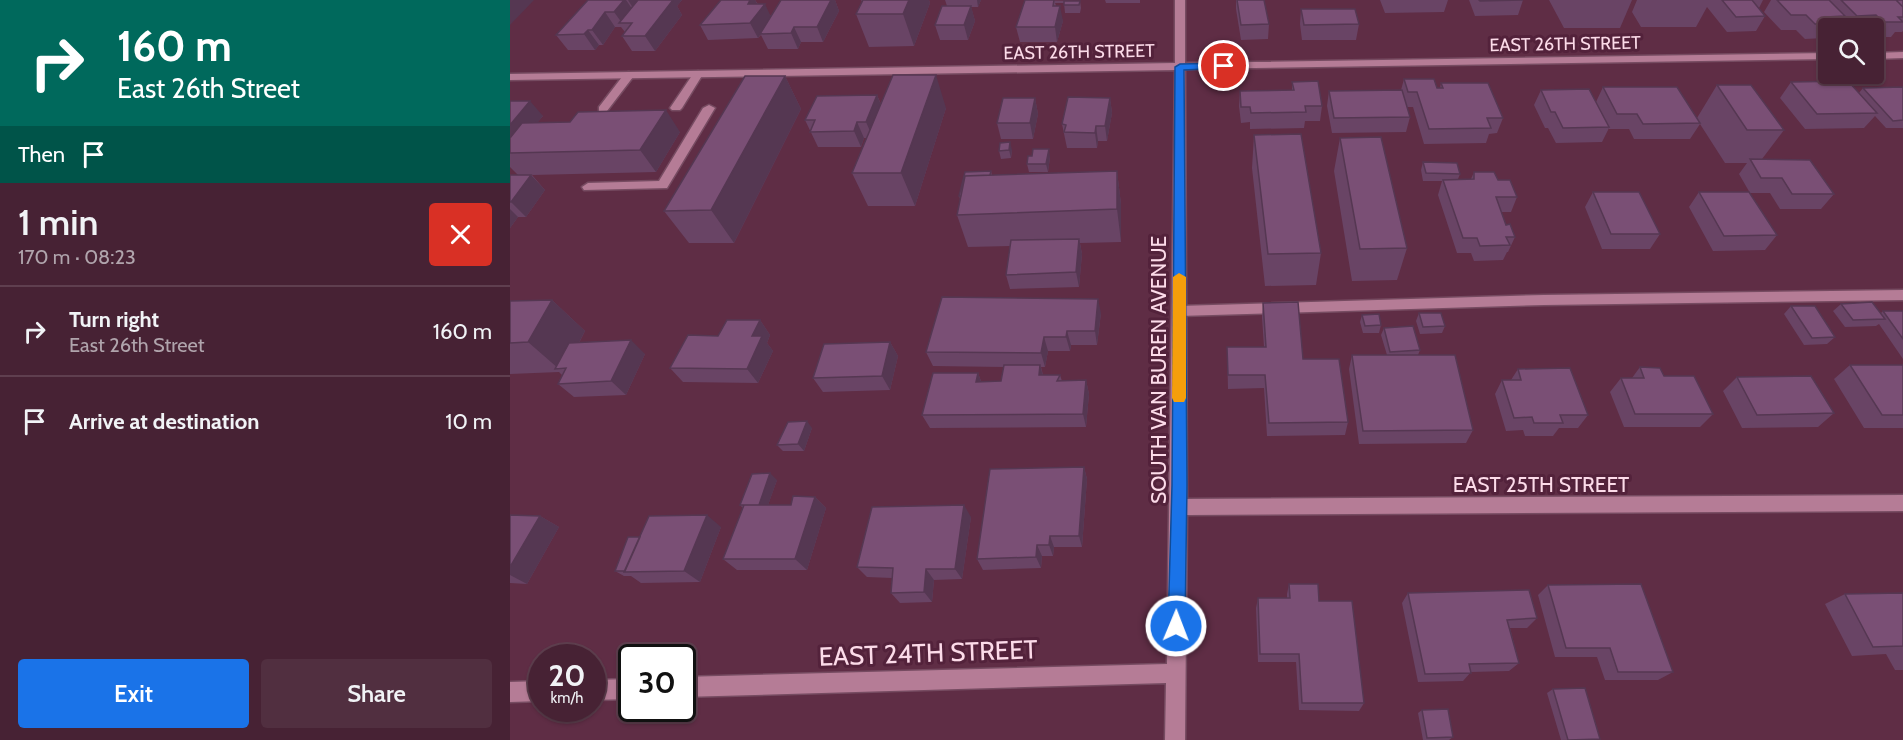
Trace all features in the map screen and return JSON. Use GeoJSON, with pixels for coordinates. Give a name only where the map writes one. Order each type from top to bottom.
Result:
{"type":"FeatureCollection","features":[{"type":"Feature","properties":{"kind":"street","name":"SOUTH VAN BUREN AVENUE"},"geometry":{"type":"LineString","coordinates":[[1175,740],[1179,507],[1180,0]]}},
{"type":"Feature","properties":{"kind":"street"},"geometry":{"type":"LineString","coordinates":[[1884,56],[1903,55]]}},
{"type":"Feature","properties":{"kind":"street","name":"EAST 26TH STREET"},"geometry":{"type":"LineString","coordinates":[[510,76],[1818,56]]}},
{"type":"Feature","properties":{"kind":"street"},"geometry":{"type":"LineString","coordinates":[[676,108],[698,74]]}},
{"type":"Feature","properties":{"kind":"street"},"geometry":{"type":"LineString","coordinates":[[603,109],[629,75]]}},
{"type":"Feature","properties":{"kind":"street"},"geometry":{"type":"LineString","coordinates":[[588,187],[663,185],[709,108]]}},
{"type":"Feature","properties":{"kind":"street"},"geometry":{"type":"LineString","coordinates":[[1179,311],[1544,300],[1903,295]]}},
{"type":"Feature","properties":{"kind":"street","name":"EAST 25TH STREET"},"geometry":{"type":"LineString","coordinates":[[1179,507],[1903,503]]}},
{"type":"Feature","properties":{"kind":"street","name":"EAST 24TH STREET"},"geometry":{"type":"LineString","coordinates":[[696,687],[1175,673]]}},
{"type":"Feature","properties":{"kind":"street"},"geometry":{"type":"LineString","coordinates":[[510,692],[528,691]]}},
{"type":"Feature","properties":{"kind":"building"},"geometry":{"type":"Polygon","coordinates":[[[588,0],[624,0],[614,12],[605,12],[592,30],[584,34],[556,35],[588,0]]]}},
{"type":"Feature","properties":{"kind":"building"},"geometry":{"type":"Polygon","coordinates":[[[638,0],[673,0],[645,36],[622,36],[632,23],[619,23],[638,0]]]}},
{"type":"Feature","properties":{"kind":"building"},"geometry":{"type":"Polygon","coordinates":[[[721,0],[750,0],[748,4],[765,4],[750,23],[700,25],[721,0]]]}},
{"type":"Feature","properties":{"kind":"building"},"geometry":{"type":"Polygon","coordinates":[[[781,0],[831,0],[817,27],[794,27],[791,33],[760,34],[781,0]]]}},
{"type":"Feature","properties":{"kind":"building"},"geometry":{"type":"Polygon","coordinates":[[[863,0],[909,0],[903,14],[856,14],[863,0]]]}},
{"type":"Feature","properties":{"kind":"building"},"geometry":{"type":"Polygon","coordinates":[[[1025,0],[1054,0],[1053,6],[1060,6],[1055,27],[1016,27],[1025,0]]]}},
{"type":"Feature","properties":{"kind":"building"},"geometry":{"type":"Polygon","coordinates":[[[1237,0],[1264,0],[1269,24],[1241,25],[1237,0]]]}},
{"type":"Feature","properties":{"kind":"building"},"geometry":{"type":"Polygon","coordinates":[[[1722,0],[1752,0],[1765,16],[1736,17],[1722,0]]]}},
{"type":"Feature","properties":{"kind":"building"},"geometry":{"type":"Polygon","coordinates":[[[1777,0],[1829,0],[1845,16],[1818,18],[1818,24],[1815,24],[1806,15],[1791,15],[1777,0]]]}},
{"type":"Feature","properties":{"kind":"building"},"geometry":{"type":"Polygon","coordinates":[[[1841,0],[1896,0],[1903,7],[1903,17],[1898,17],[1903,22],[1884,22],[1884,18],[1876,15],[1857,16],[1841,0]]]}},
{"type":"Feature","properties":{"kind":"building"},"geometry":{"type":"Polygon","coordinates":[[[1896,0],[1903,0],[1903,7],[1896,0]]]}},
{"type":"Feature","properties":{"kind":"building"},"geometry":{"type":"Polygon","coordinates":[[[1064,1],[1080,1],[1079,5],[1064,5],[1064,1]]]}},
{"type":"Feature","properties":{"kind":"building"},"geometry":{"type":"Polygon","coordinates":[[[942,6],[971,6],[964,25],[935,25],[942,6]]]}},
{"type":"Feature","properties":{"kind":"building"},"geometry":{"type":"Polygon","coordinates":[[[1301,9],[1355,9],[1359,24],[1304,25],[1301,9]]]}},
{"type":"Feature","properties":{"kind":"building"},"geometry":{"type":"Polygon","coordinates":[[[893,75],[936,75],[901,173],[852,173],[893,75]]]}},
{"type":"Feature","properties":{"kind":"building"},"geometry":{"type":"Polygon","coordinates":[[[745,76],[785,76],[711,210],[664,211],[745,76]]]}},
{"type":"Feature","properties":{"kind":"building"},"geometry":{"type":"Polygon","coordinates":[[[1404,79],[1434,79],[1437,88],[1443,88],[1441,83],[1488,83],[1503,118],[1487,118],[1491,128],[1429,129],[1417,92],[1408,92],[1404,79]]]}},
{"type":"Feature","properties":{"kind":"building"},"geometry":{"type":"Polygon","coordinates":[[[1318,81],[1322,106],[1305,106],[1306,112],[1251,113],[1250,107],[1241,107],[1240,91],[1294,90],[1292,82],[1318,81]]]}},
{"type":"Feature","properties":{"kind":"building"},"geometry":{"type":"Polygon","coordinates":[[[1791,82],[1851,84],[1877,113],[1817,114],[1791,82]]]}},
{"type":"Feature","properties":{"kind":"building"},"geometry":{"type":"Polygon","coordinates":[[[1717,85],[1751,85],[1784,130],[1747,130],[1717,85]]]}},
{"type":"Feature","properties":{"kind":"building"},"geometry":{"type":"Polygon","coordinates":[[[1603,87],[1677,87],[1700,123],[1643,124],[1637,114],[1617,114],[1603,87]]]}},
{"type":"Feature","properties":{"kind":"building"},"geometry":{"type":"Polygon","coordinates":[[[1903,87],[1903,120],[1893,121],[1863,88],[1903,87]]]}},
{"type":"Feature","properties":{"kind":"building"},"geometry":{"type":"Polygon","coordinates":[[[1589,89],[1609,127],[1563,128],[1555,112],[1551,112],[1541,90],[1589,89]]]}},
{"type":"Feature","properties":{"kind":"building"},"geometry":{"type":"Polygon","coordinates":[[[1402,90],[1410,117],[1334,118],[1329,91],[1402,90]]]}},
{"type":"Feature","properties":{"kind":"building"},"geometry":{"type":"Polygon","coordinates":[[[877,95],[866,122],[857,122],[854,131],[810,132],[815,120],[805,120],[817,96],[877,95]]]}},
{"type":"Feature","properties":{"kind":"building"},"geometry":{"type":"Polygon","coordinates":[[[1068,97],[1110,98],[1105,126],[1096,126],[1095,133],[1064,132],[1066,125],[1062,124],[1068,97]]]}},
{"type":"Feature","properties":{"kind":"building"},"geometry":{"type":"Polygon","coordinates":[[[1003,98],[1035,98],[1030,123],[997,123],[1003,98]]]}},
{"type":"Feature","properties":{"kind":"building"},"geometry":{"type":"Polygon","coordinates":[[[510,101],[530,101],[510,125],[510,101]]]}},
{"type":"Feature","properties":{"kind":"building"},"geometry":{"type":"Polygon","coordinates":[[[666,110],[640,150],[510,153],[510,138],[522,123],[570,122],[578,112],[666,110]]]}},
{"type":"Feature","properties":{"kind":"building"},"geometry":{"type":"Polygon","coordinates":[[[1301,134],[1321,253],[1268,254],[1254,135],[1301,134]]]}},
{"type":"Feature","properties":{"kind":"building"},"geometry":{"type":"Polygon","coordinates":[[[1381,137],[1407,248],[1360,249],[1340,138],[1381,137]]]}},
{"type":"Feature","properties":{"kind":"building"},"geometry":{"type":"Polygon","coordinates":[[[1010,142],[1009,150],[999,151],[1000,143],[1010,142]]]}},
{"type":"Feature","properties":{"kind":"building"},"geometry":{"type":"Polygon","coordinates":[[[1033,149],[1049,149],[1046,164],[1027,164],[1028,156],[1032,156],[1033,149]]]}},
{"type":"Feature","properties":{"kind":"building"},"geometry":{"type":"Polygon","coordinates":[[[1750,159],[1810,160],[1834,194],[1792,194],[1782,178],[1761,178],[1750,159]]]}},
{"type":"Feature","properties":{"kind":"building"},"geometry":{"type":"Polygon","coordinates":[[[1423,162],[1457,163],[1460,174],[1426,173],[1423,162]]]}},
{"type":"Feature","properties":{"kind":"building"},"geometry":{"type":"Polygon","coordinates":[[[991,171],[990,175],[965,176],[961,196],[959,196],[965,172],[991,171]]]}},
{"type":"Feature","properties":{"kind":"building"},"geometry":{"type":"Polygon","coordinates":[[[1117,171],[1117,209],[957,215],[965,176],[1117,171]]]}},
{"type":"Feature","properties":{"kind":"building"},"geometry":{"type":"Polygon","coordinates":[[[1474,172],[1494,172],[1498,180],[1510,180],[1517,197],[1496,197],[1506,225],[1510,224],[1515,237],[1506,237],[1510,245],[1480,246],[1477,238],[1463,238],[1443,180],[1474,179],[1474,172]]]}},
{"type":"Feature","properties":{"kind":"building"},"geometry":{"type":"Polygon","coordinates":[[[510,175],[531,175],[511,202],[510,202],[510,175]]]}},
{"type":"Feature","properties":{"kind":"building"},"geometry":{"type":"Polygon","coordinates":[[[1593,192],[1639,192],[1660,234],[1611,234],[1593,192]]]}},
{"type":"Feature","properties":{"kind":"building"},"geometry":{"type":"Polygon","coordinates":[[[1699,192],[1749,192],[1777,235],[1724,236],[1699,192]]]}},
{"type":"Feature","properties":{"kind":"building"},"geometry":{"type":"Polygon","coordinates":[[[1079,239],[1076,272],[1006,275],[1011,240],[1079,239]]]}},
{"type":"Feature","properties":{"kind":"building"},"geometry":{"type":"Polygon","coordinates":[[[942,297],[1098,299],[1095,331],[1067,331],[1066,337],[1044,337],[1041,353],[926,352],[942,297]]]}},
{"type":"Feature","properties":{"kind":"building"},"geometry":{"type":"Polygon","coordinates":[[[552,300],[528,342],[510,343],[510,301],[552,300]]]}},
{"type":"Feature","properties":{"kind":"building"},"geometry":{"type":"Polygon","coordinates":[[[1298,302],[1303,359],[1339,359],[1348,422],[1269,423],[1265,375],[1228,375],[1227,347],[1266,347],[1263,303],[1298,302]]]}},
{"type":"Feature","properties":{"kind":"building"},"geometry":{"type":"Polygon","coordinates":[[[1872,302],[1885,319],[1853,320],[1841,304],[1872,302]]]}},
{"type":"Feature","properties":{"kind":"building"},"geometry":{"type":"Polygon","coordinates":[[[1791,306],[1815,306],[1835,337],[1812,338],[1791,306]]]}},
{"type":"Feature","properties":{"kind":"building"},"geometry":{"type":"Polygon","coordinates":[[[1883,311],[1903,311],[1903,339],[1883,311]]]}},
{"type":"Feature","properties":{"kind":"building"},"geometry":{"type":"Polygon","coordinates":[[[1419,313],[1441,313],[1445,326],[1423,327],[1419,313]]]}},
{"type":"Feature","properties":{"kind":"building"},"geometry":{"type":"Polygon","coordinates":[[[1379,314],[1381,325],[1365,326],[1362,315],[1379,314]]]}},
{"type":"Feature","properties":{"kind":"building"},"geometry":{"type":"Polygon","coordinates":[[[727,320],[760,320],[752,336],[762,336],[747,369],[670,368],[688,335],[718,336],[727,320]]]}},
{"type":"Feature","properties":{"kind":"building"},"geometry":{"type":"Polygon","coordinates":[[[1413,326],[1420,350],[1390,352],[1384,328],[1413,326]]]}},
{"type":"Feature","properties":{"kind":"building"},"geometry":{"type":"Polygon","coordinates":[[[631,340],[611,381],[558,384],[566,368],[555,369],[569,343],[631,340]]]}},
{"type":"Feature","properties":{"kind":"building"},"geometry":{"type":"Polygon","coordinates":[[[890,342],[882,376],[813,378],[824,344],[890,342]]]}},
{"type":"Feature","properties":{"kind":"building"},"geometry":{"type":"Polygon","coordinates":[[[1352,355],[1455,355],[1473,430],[1363,431],[1352,355]]]}},
{"type":"Feature","properties":{"kind":"building"},"geometry":{"type":"Polygon","coordinates":[[[1004,365],[1040,365],[1039,375],[1060,375],[1057,381],[1086,380],[1083,414],[922,415],[933,373],[978,373],[976,382],[1001,381],[1004,365]]]}},
{"type":"Feature","properties":{"kind":"building"},"geometry":{"type":"Polygon","coordinates":[[[1850,365],[1903,365],[1903,415],[1882,415],[1850,365]]]}},
{"type":"Feature","properties":{"kind":"building"},"geometry":{"type":"Polygon","coordinates":[[[1640,367],[1660,368],[1664,376],[1694,376],[1713,414],[1635,414],[1621,378],[1644,378],[1640,367]]]}},
{"type":"Feature","properties":{"kind":"building"},"geometry":{"type":"Polygon","coordinates":[[[1570,368],[1588,415],[1560,415],[1563,423],[1534,423],[1532,417],[1514,418],[1502,380],[1521,380],[1518,369],[1570,368]]]}},
{"type":"Feature","properties":{"kind":"building"},"geometry":{"type":"Polygon","coordinates":[[[1811,376],[1834,413],[1757,415],[1737,377],[1811,376]]]}},
{"type":"Feature","properties":{"kind":"building"},"geometry":{"type":"Polygon","coordinates":[[[807,421],[798,444],[777,445],[788,422],[807,421]]]}},
{"type":"Feature","properties":{"kind":"building"},"geometry":{"type":"Polygon","coordinates":[[[1084,467],[1079,536],[1050,536],[1049,545],[1037,545],[1036,557],[977,559],[990,469],[1084,467]]]}},
{"type":"Feature","properties":{"kind":"building"},"geometry":{"type":"Polygon","coordinates":[[[770,473],[759,505],[740,505],[752,474],[770,473]]]}},
{"type":"Feature","properties":{"kind":"building"},"geometry":{"type":"Polygon","coordinates":[[[793,496],[815,497],[795,559],[723,559],[744,505],[791,505],[793,496]]]}},
{"type":"Feature","properties":{"kind":"building"},"geometry":{"type":"Polygon","coordinates":[[[964,505],[955,569],[926,569],[924,592],[891,593],[893,568],[857,567],[872,507],[964,505]]]}},
{"type":"Feature","properties":{"kind":"building"},"geometry":{"type":"Polygon","coordinates":[[[510,515],[540,516],[510,567],[510,515]]]}},
{"type":"Feature","properties":{"kind":"building"},"geometry":{"type":"Polygon","coordinates":[[[707,515],[684,571],[624,572],[649,516],[707,515]]]}},
{"type":"Feature","properties":{"kind":"building"},"geometry":{"type":"Polygon","coordinates":[[[628,537],[640,537],[625,571],[615,571],[628,537]]]}},
{"type":"Feature","properties":{"kind":"building"},"geometry":{"type":"Polygon","coordinates":[[[1289,584],[1318,584],[1319,601],[1352,601],[1364,703],[1302,703],[1299,654],[1260,654],[1258,598],[1290,598],[1289,584]]]}},
{"type":"Feature","properties":{"kind":"building"},"geometry":{"type":"Polygon","coordinates":[[[1641,584],[1673,672],[1618,672],[1610,648],[1566,648],[1548,585],[1641,584]]]}},
{"type":"Feature","properties":{"kind":"building"},"geometry":{"type":"Polygon","coordinates":[[[1529,590],[1537,618],[1507,620],[1519,663],[1469,664],[1471,673],[1425,674],[1408,593],[1529,590]]]}},
{"type":"Feature","properties":{"kind":"building"},"geometry":{"type":"Polygon","coordinates":[[[1903,593],[1903,646],[1873,647],[1845,594],[1903,593]]]}},
{"type":"Feature","properties":{"kind":"building"},"geometry":{"type":"Polygon","coordinates":[[[1585,688],[1600,739],[1568,740],[1553,689],[1585,688]]]}},
{"type":"Feature","properties":{"kind":"building"},"geometry":{"type":"Polygon","coordinates":[[[1448,709],[1453,737],[1427,738],[1422,710],[1448,709]]]}},
{"type":"Feature","properties":{"kind":"slow traffic"},"geometry":{"type":"LineString","coordinates":[[1179,277],[1179,398]]}},
{"type":"Feature","properties":{"kind":"route"},"geometry":{"type":"LineString","coordinates":[[1176,626],[1179,485],[1180,67],[1224,66]]}}]}
